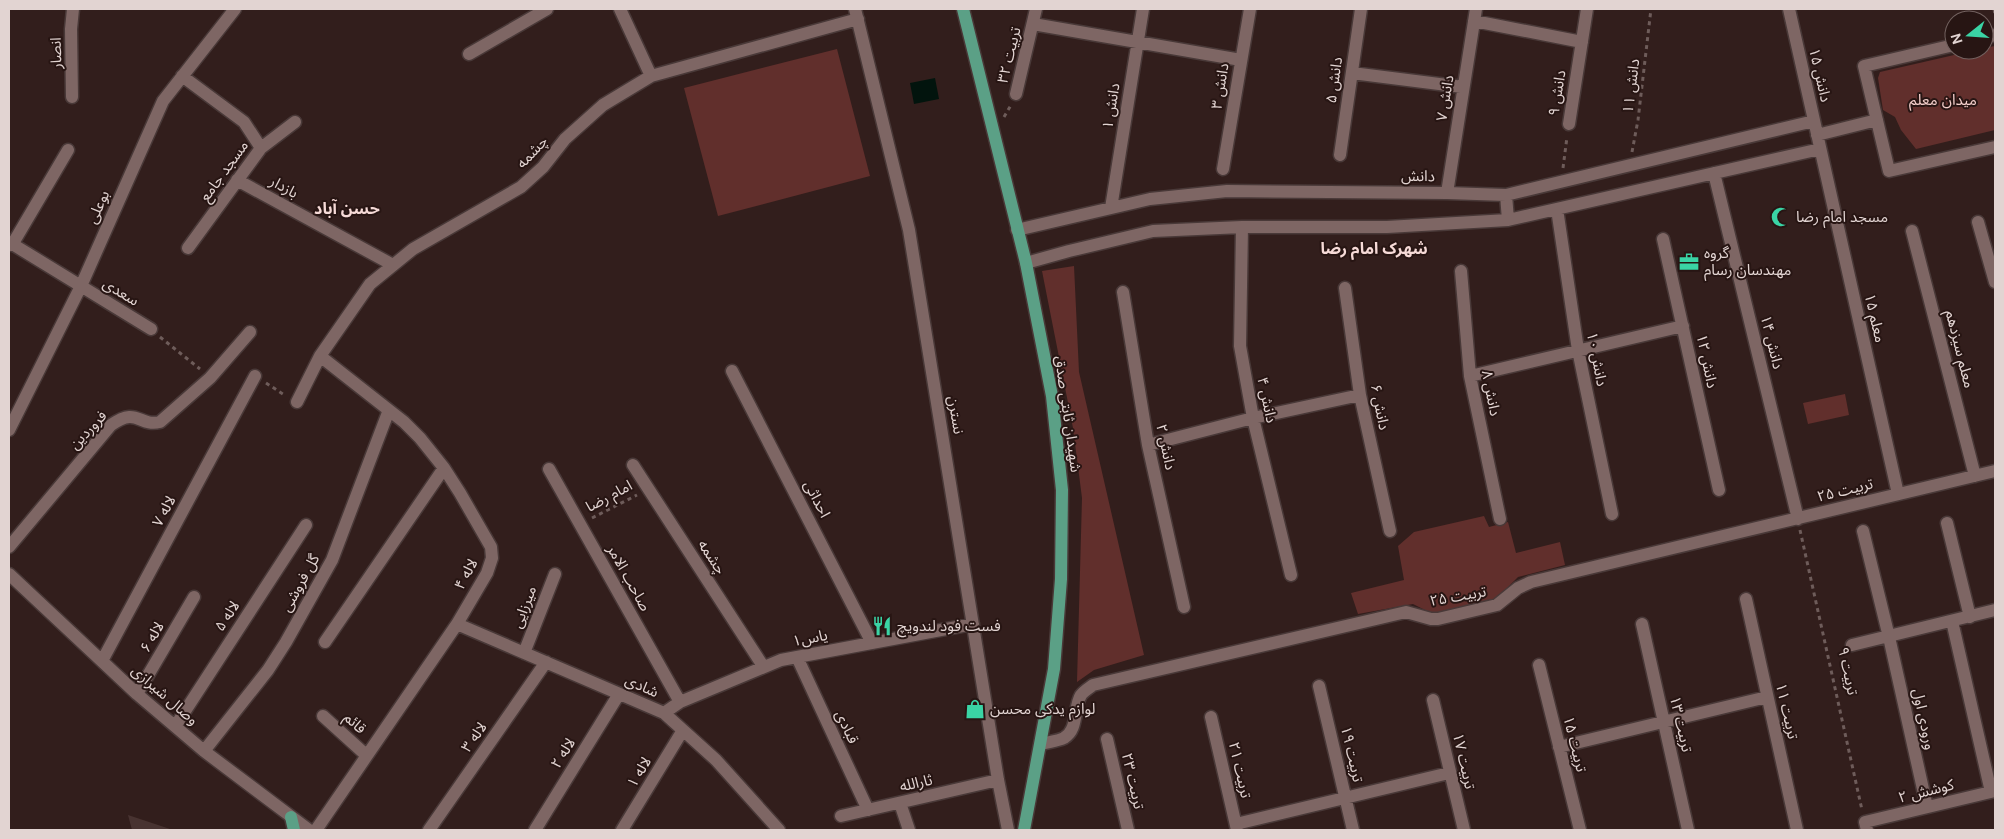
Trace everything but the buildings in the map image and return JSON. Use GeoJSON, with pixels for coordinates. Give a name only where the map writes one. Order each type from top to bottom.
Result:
{"type":"FeatureCollection","features":[{"type":"Feature","properties":{"kind":"main road","name":"شهیدان ثابتی صدق"},"geometry":{"type":"LineString","coordinates":[[964,9],[1026,263],[1052,396],[1062,490],[1061,579],[1054,669],[1024,830]]}},
{"type":"Feature","properties":{"kind":"main road"},"geometry":{"type":"LineString","coordinates":[[291,817],[294,830]]}},
{"type":"Feature","properties":{"kind":"street","name":"انصار"},"geometry":{"type":"LineString","coordinates":[[72,97],[73,9]]}},
{"type":"Feature","properties":{"kind":"street","name":"بوعلی"},"geometry":{"type":"LineString","coordinates":[[9,430],[81,286],[163,101],[235,9]]}},
{"type":"Feature","properties":{"kind":"street"},"geometry":{"type":"LineString","coordinates":[[469,54],[547,9]]}},
{"type":"Feature","properties":{"kind":"street"},"geometry":{"type":"LineString","coordinates":[[620,9],[651,76]]}},
{"type":"Feature","properties":{"kind":"street","name":"تربیت ۳۲"},"geometry":{"type":"LineString","coordinates":[[1016,94],[1036,9]]}},
{"type":"Feature","properties":{"kind":"street","name":"دانش ۱"},"geometry":{"type":"LineString","coordinates":[[1111,208],[1143,9]]}},
{"type":"Feature","properties":{"kind":"street","name":"دانش ۳"},"geometry":{"type":"LineString","coordinates":[[1224,169],[1250,9]]}},
{"type":"Feature","properties":{"kind":"street","name":"دانش ۵"},"geometry":{"type":"LineString","coordinates":[[1340,155],[1361,9]]}},
{"type":"Feature","properties":{"kind":"street","name":"دانش ۹"},"geometry":{"type":"LineString","coordinates":[[1569,124],[1587,9]]}},
{"type":"Feature","properties":{"kind":"street","name":"دانش ۱۵"},"geometry":{"type":"LineString","coordinates":[[1788,9],[1820,149]]}},
{"type":"Feature","properties":{"kind":"street","name":"چشمه"},"geometry":{"type":"LineString","coordinates":[[296,402],[320,356],[370,284],[413,248],[521,187],[543,167],[566,139],[603,105],[651,76],[857,14]]}},
{"type":"Feature","properties":{"kind":"street","name":"نسترن"},"geometry":{"type":"LineString","coordinates":[[857,14],[910,230],[998,780],[1008,830]]}},
{"type":"Feature","properties":{"kind":"street"},"geometry":{"type":"LineString","coordinates":[[1475,15],[1582,42]]}},
{"type":"Feature","properties":{"kind":"street","name":"دانش ۷"},"geometry":{"type":"LineString","coordinates":[[1447,193],[1475,15]]}},
{"type":"Feature","properties":{"kind":"street"},"geometry":{"type":"LineString","coordinates":[[1033,24],[1241,60]]}},
{"type":"Feature","properties":{"kind":"street"},"geometry":{"type":"LineString","coordinates":[[1944,47],[1864,66],[1889,171],[1995,147]]}},
{"type":"Feature","properties":{"kind":"street"},"geometry":{"type":"LineString","coordinates":[[1352,73],[1463,87]]}},
{"type":"Feature","properties":{"kind":"street"},"geometry":{"type":"LineString","coordinates":[[182,76],[244,122],[261,148]]}},
{"type":"Feature","properties":{"kind":"street"},"geometry":{"type":"LineString","coordinates":[[1817,135],[1877,120]]}},
{"type":"Feature","properties":{"kind":"street","name":"دانش"},"geometry":{"type":"LineString","coordinates":[[1018,230],[1150,199],[1227,191],[1506,195],[1814,121]]}},
{"type":"Feature","properties":{"kind":"street","name":"مسجد جامع"},"geometry":{"type":"LineString","coordinates":[[188,248],[261,148],[295,122]]}},
{"type":"Feature","properties":{"kind":"street"},"geometry":{"type":"LineString","coordinates":[[1026,263],[1069,250],[1153,231],[1242,227],[1387,228],[1508,220],[1820,149]]}},
{"type":"Feature","properties":{"kind":"street","name":"معلم ۱۵"},"geometry":{"type":"LineString","coordinates":[[1820,149],[1898,494]]}},
{"type":"Feature","properties":{"kind":"street"},"geometry":{"type":"LineString","coordinates":[[10,244],[68,150]]}},
{"type":"Feature","properties":{"kind":"street","name":"دانش ۱۴"},"geometry":{"type":"LineString","coordinates":[[1714,172],[1798,519]]}},
{"type":"Feature","properties":{"kind":"street","name":"بازدار"},"geometry":{"type":"LineString","coordinates":[[237,180],[393,265]]}},
{"type":"Feature","properties":{"kind":"street"},"geometry":{"type":"LineString","coordinates":[[1506,195],[1508,220]]}},
{"type":"Feature","properties":{"kind":"street","name":"دانش ۱۰"},"geometry":{"type":"LineString","coordinates":[[1557,209],[1578,350],[1612,514]]}},
{"type":"Feature","properties":{"kind":"street"},"geometry":{"type":"LineString","coordinates":[[1978,222],[1995,282]]}},
{"type":"Feature","properties":{"kind":"street","name":"دانش ۴"},"geometry":{"type":"LineString","coordinates":[[1242,227],[1240,346],[1253,418],[1291,575]]}},
{"type":"Feature","properties":{"kind":"street","name":"معلم سیزدهم"},"geometry":{"type":"LineString","coordinates":[[1912,231],[1975,476]]}},
{"type":"Feature","properties":{"kind":"street","name":"دانش ۱۲"},"geometry":{"type":"LineString","coordinates":[[1663,239],[1719,490]]}},
{"type":"Feature","properties":{"kind":"street","name":"سعدی"},"geometry":{"type":"LineString","coordinates":[[10,244],[151,328]]}},
{"type":"Feature","properties":{"kind":"street","name":"دانش ۸"},"geometry":{"type":"LineString","coordinates":[[1461,271],[1470,376],[1500,519]]}},
{"type":"Feature","properties":{"kind":"street","name":"دانش ۶"},"geometry":{"type":"LineString","coordinates":[[1345,288],[1360,395],[1390,531]]}},
{"type":"Feature","properties":{"kind":"street","name":"دانش ۲"},"geometry":{"type":"LineString","coordinates":[[1122,292],[1148,445],[1184,608]]}},
{"type":"Feature","properties":{"kind":"street"},"geometry":{"type":"LineString","coordinates":[[1470,376],[1682,326]]}},
{"type":"Feature","properties":{"kind":"street","name":"فروردین"},"geometry":{"type":"LineString","coordinates":[[9,547],[111,425],[122,417],[136,417],[151,424],[160,422],[210,378],[250,332]]}},
{"type":"Feature","properties":{"kind":"street","name":"لاله ۴"},"geometry":{"type":"LineString","coordinates":[[316,830],[457,624],[487,573],[492,558],[491,546],[444,468],[420,438],[389,410],[320,356]]}},
{"type":"Feature","properties":{"kind":"street","name":"احداثی"},"geometry":{"type":"LineString","coordinates":[[732,371],[872,643]]}},
{"type":"Feature","properties":{"kind":"street","name":"لاله ۷"},"geometry":{"type":"LineString","coordinates":[[102,661],[255,376]]}},
{"type":"Feature","properties":{"kind":"street"},"geometry":{"type":"LineString","coordinates":[[1148,445],[1253,418],[1360,395]]}},
{"type":"Feature","properties":{"kind":"street","name":"گل فروشی"},"geometry":{"type":"LineString","coordinates":[[204,750],[268,670],[332,560],[389,410]]}},
{"type":"Feature","properties":{"kind":"street","name":"چشمه"},"geometry":{"type":"LineString","coordinates":[[633,465],[763,666]]}},
{"type":"Feature","properties":{"kind":"street"},"geometry":{"type":"LineString","coordinates":[[325,642],[444,468]]}},
{"type":"Feature","properties":{"kind":"street","name":"صاحب الامر"},"geometry":{"type":"LineString","coordinates":[[549,469],[680,702]]}},
{"type":"Feature","properties":{"kind":"street","name":"تربیت ۲۵"},"geometry":{"type":"LineString","coordinates":[[1041,744],[1063,738],[1069,734],[1074,726],[1077,707],[1082,694],[1093,684],[1406,612],[1438,619],[1497,606],[1518,588],[1531,582],[1995,471]]}},
{"type":"Feature","properties":{"kind":"street"},"geometry":{"type":"LineString","coordinates":[[1947,523],[1970,617]]}},
{"type":"Feature","properties":{"kind":"street","name":"لاله ۵"},"geometry":{"type":"LineString","coordinates":[[176,725],[306,525]]}},
{"type":"Feature","properties":{"kind":"street","name":"ورودی اول"},"geometry":{"type":"LineString","coordinates":[[1863,531],[1927,807]]}},
{"type":"Feature","properties":{"kind":"street","name":"وصال شیرازی"},"geometry":{"type":"LineString","coordinates":[[9,574],[138,694],[204,750],[309,830]]}},
{"type":"Feature","properties":{"kind":"street","name":"میرزایی"},"geometry":{"type":"LineString","coordinates":[[524,653],[554,574]]}},
{"type":"Feature","properties":{"kind":"street","name":"لاله ۶"},"geometry":{"type":"LineString","coordinates":[[138,694],[194,597]]}},
{"type":"Feature","properties":{"kind":"street","name":"تربیت ۱۱"},"geometry":{"type":"LineString","coordinates":[[1746,599],[1797,830]]}},
{"type":"Feature","properties":{"kind":"street"},"geometry":{"type":"LineString","coordinates":[[1852,646],[1995,610]]}},
{"type":"Feature","properties":{"kind":"street"},"geometry":{"type":"LineString","coordinates":[[1952,622],[1993,791]]}},
{"type":"Feature","properties":{"kind":"street","name":"شادی"},"geometry":{"type":"LineString","coordinates":[[457,624],[664,713],[716,760],[779,830]]}},
{"type":"Feature","properties":{"kind":"street","name":"یاس۱"},"geometry":{"type":"LineString","coordinates":[[664,713],[680,702],[763,666],[797,657],[973,624]]}},
{"type":"Feature","properties":{"kind":"street","name":"تربیت ۱۳"},"geometry":{"type":"LineString","coordinates":[[1642,624],[1688,830]]}},
{"type":"Feature","properties":{"kind":"street","name":"قبادی"},"geometry":{"type":"LineString","coordinates":[[797,657],[868,810]]}},
{"type":"Feature","properties":{"kind":"street","name":"لاله ۳"},"geometry":{"type":"LineString","coordinates":[[429,830],[546,662]]}},
{"type":"Feature","properties":{"kind":"street","name":"تربیت ۱۵"},"geometry":{"type":"LineString","coordinates":[[1539,665],[1580,830]]}},
{"type":"Feature","properties":{"kind":"street","name":"تربیت ۱۹"},"geometry":{"type":"LineString","coordinates":[[1319,686],[1353,830]]}},
{"type":"Feature","properties":{"kind":"street","name":"لاله ۲"},"geometry":{"type":"LineString","coordinates":[[534,830],[620,694]]}},
{"type":"Feature","properties":{"kind":"street"},"geometry":{"type":"LineString","coordinates":[[1559,747],[1767,696]]}},
{"type":"Feature","properties":{"kind":"street","name":"تربیت ۱۷"},"geometry":{"type":"LineString","coordinates":[[1433,700],[1464,830]]}},
{"type":"Feature","properties":{"kind":"street","name":"قائم"},"geometry":{"type":"LineString","coordinates":[[323,716],[366,755]]}},
{"type":"Feature","properties":{"kind":"street","name":"تربیت ۲۱"},"geometry":{"type":"LineString","coordinates":[[1211,717],[1237,827]]}},
{"type":"Feature","properties":{"kind":"street","name":"لاله ۱"},"geometry":{"type":"LineString","coordinates":[[622,830],[683,730]]}},
{"type":"Feature","properties":{"kind":"street","name":"تربیت ۲۳"},"geometry":{"type":"LineString","coordinates":[[1107,739],[1128,830]]}},
{"type":"Feature","properties":{"kind":"street"},"geometry":{"type":"LineString","coordinates":[[1237,827],[1449,773]]}},
{"type":"Feature","properties":{"kind":"street","name":"ثارالله"},"geometry":{"type":"LineString","coordinates":[[841,816],[998,780]]}},
{"type":"Feature","properties":{"kind":"street","name":"کوشش ۲"},"geometry":{"type":"LineString","coordinates":[[1866,826],[1927,807],[1993,791]]}},
{"type":"Feature","properties":{"kind":"street"},"geometry":{"type":"LineString","coordinates":[[900,804],[909,830]]}},
{"type":"Feature","properties":{"kind":"path","name":"دانش ۱۱"},"geometry":{"type":"LineString","coordinates":[[1629,165],[1638,120],[1651,9]]}},
{"type":"Feature","properties":{"kind":"path"},"geometry":{"type":"LineString","coordinates":[[1994,9],[1995,15]]}},
{"type":"Feature","properties":{"kind":"path","name":"دانش ۹"},"geometry":{"type":"LineString","coordinates":[[1561,182],[1569,124]]}},
{"type":"Feature","properties":{"kind":"path"},"geometry":{"type":"LineString","coordinates":[[151,328],[210,378]]}},
{"type":"Feature","properties":{"kind":"path"},"geometry":{"type":"LineString","coordinates":[[255,376],[296,402]]}},
{"type":"Feature","properties":{"kind":"path","name":"امام رضا"},"geometry":{"type":"LineString","coordinates":[[580,524],[649,488]]}},
{"type":"Feature","properties":{"kind":"path","name":"تربیت ۹"},"geometry":{"type":"LineString","coordinates":[[1798,519],[1866,826]]}},
{"type":"Feature","properties":{"kind":"green space","name":"میدان معلم"},"geometry":{"type":"Polygon","coordinates":[[[1994,46],[1995,130],[1916,149],[1901,130],[1895,117],[1883,110],[1878,78],[1880,72],[1944,57],[1944,60],[1994,60],[1994,46]]]}},
{"type":"Feature","properties":{"kind":"green space"},"geometry":{"type":"Polygon","coordinates":[[[837,49],[870,176],[718,216],[684,88],[837,49]]]}},
{"type":"Feature","properties":{"kind":"green space"},"geometry":{"type":"Polygon","coordinates":[[[1074,266],[1079,372],[1144,655],[1094,670],[1077,682],[1082,498],[1073,428],[1042,271],[1074,266]]]}},
{"type":"Feature","properties":{"kind":"green space"},"geometry":{"type":"Polygon","coordinates":[[[1845,394],[1849,415],[1808,424],[1803,403],[1845,394]]]}},
{"type":"Feature","properties":{"kind":"green space"},"geometry":{"type":"Polygon","coordinates":[[[1484,516],[1489,527],[1508,522],[1516,553],[1560,542],[1565,565],[1518,577],[1496,599],[1433,614],[1413,604],[1358,614],[1351,593],[1404,580],[1398,546],[1414,532],[1484,516]]]}},
{"type":"Feature","properties":{"kind":"shaded area"},"geometry":{"type":"Polygon","coordinates":[[[935,78],[939,99],[914,104],[910,83],[935,78]]]}},
{"type":"Feature","properties":{"kind":"place","name":"مسجد امام رضا"},"geometry":{"type":"Point","coordinates":[1781,217]}},
{"type":"Feature","properties":{"kind":"place","name":"گروه مهندسان رسام"},"geometry":{"type":"Point","coordinates":[1689,262]}},
{"type":"Feature","properties":{"kind":"place","name":"فست فود لندویچ"},"geometry":{"type":"Point","coordinates":[882,626]}},
{"type":"Feature","properties":{"kind":"place","name":"لوازم یدکی محسن"},"geometry":{"type":"Point","coordinates":[975,709]}},
{"type":"Feature","properties":{"kind":"district","name":"حسن آباد"},"geometry":{"type":"Point","coordinates":[347,208]}},
{"type":"Feature","properties":{"kind":"district","name":"شهرک امام رضا"},"geometry":{"type":"Point","coordinates":[1374,248]}}]}
